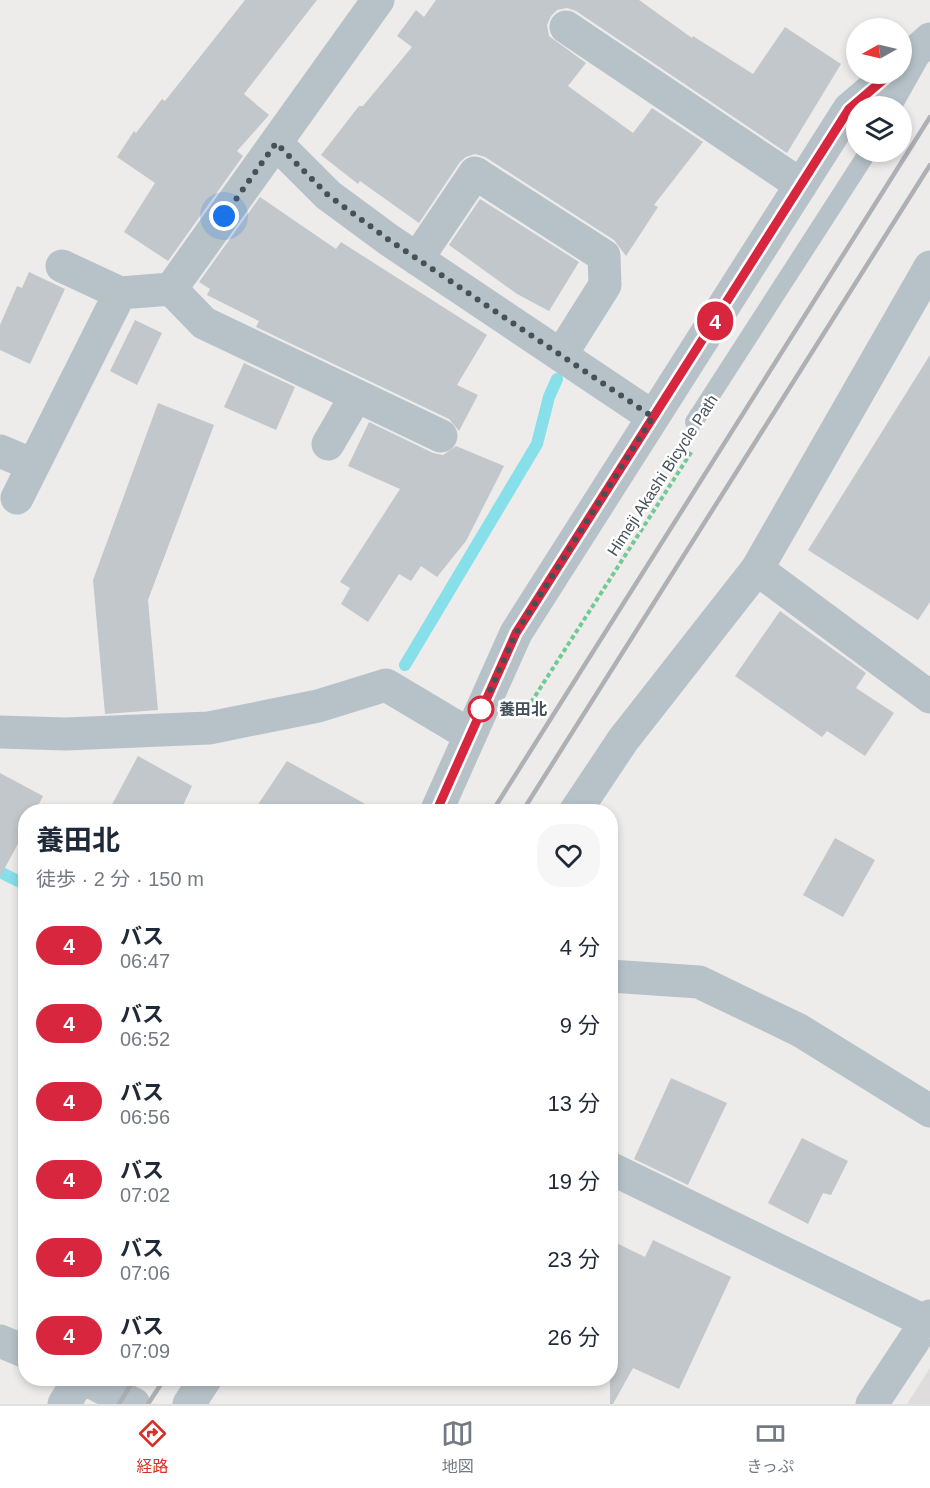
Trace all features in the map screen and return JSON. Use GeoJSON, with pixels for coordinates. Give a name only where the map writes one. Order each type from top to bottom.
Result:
{"type":"FeatureCollection","features":[{"type":"Feature","properties":{"kind":"street"},"geometry":{"type":"LineString","coordinates":[[171,290],[378,0]]}},
{"type":"Feature","properties":{"kind":"street"},"geometry":{"type":"LineString","coordinates":[[566,27],[801,184]]}},
{"type":"Feature","properties":{"kind":"street"},"geometry":{"type":"LineString","coordinates":[[912,55],[930,39]]}},
{"type":"Feature","properties":{"kind":"street"},"geometry":{"type":"LineString","coordinates":[[440,804],[516,633],[849,109],[878,84]]}},
{"type":"Feature","properties":{"kind":"street"},"geometry":{"type":"LineString","coordinates":[[276,143],[328,195],[417,259],[653,417]]}},
{"type":"Feature","properties":{"kind":"street"},"geometry":{"type":"LineString","coordinates":[[417,259],[476,173],[604,256],[605,285],[561,355]]}},
{"type":"Feature","properties":{"kind":"street"},"geometry":{"type":"LineString","coordinates":[[62,266],[120,293],[171,290],[204,323],[441,436]]}},
{"type":"Feature","properties":{"kind":"street"},"geometry":{"type":"LineString","coordinates":[[580,804],[623,740],[758,569],[930,267]]}},
{"type":"Feature","properties":{"kind":"street"},"geometry":{"type":"LineString","coordinates":[[17,498],[120,293]]}},
{"type":"Feature","properties":{"kind":"street"},"geometry":{"type":"LineString","coordinates":[[328,444],[356,396]]}},
{"type":"Feature","properties":{"kind":"street"},"geometry":{"type":"LineString","coordinates":[[0,451],[33,465]]}},
{"type":"Feature","properties":{"kind":"street"},"geometry":{"type":"LineString","coordinates":[[758,569],[930,697]]}},
{"type":"Feature","properties":{"kind":"street"},"geometry":{"type":"LineString","coordinates":[[0,732],[66,734],[209,728],[318,706],[386,685],[470,735]]}},
{"type":"Feature","properties":{"kind":"street"},"geometry":{"type":"LineString","coordinates":[[618,977],[699,982],[799,1030],[930,1111]]}},
{"type":"Feature","properties":{"kind":"street"},"geometry":{"type":"LineString","coordinates":[[618,1172],[928,1319],[872,1404]]}},
{"type":"Feature","properties":{"kind":"street"},"geometry":{"type":"LineString","coordinates":[[0,1341],[18,1349]]}},
{"type":"Feature","properties":{"kind":"street"},"geometry":{"type":"LineString","coordinates":[[64,1404],[76,1386]]}},
{"type":"Feature","properties":{"kind":"street"},"geometry":{"type":"LineString","coordinates":[[98,1386],[134,1404]]}},
{"type":"Feature","properties":{"kind":"street"},"geometry":{"type":"LineString","coordinates":[[189,1404],[201,1386]]}},
{"type":"Feature","properties":{"kind":"lane"},"geometry":{"type":"LineString","coordinates":[[899,96],[930,39]]}},
{"type":"Feature","properties":{"kind":"lane"},"geometry":{"type":"LineString","coordinates":[[694,422],[862,162]]}},
{"type":"Feature","properties":{"kind":"path","name":"Himeji Akashi Bicycle Path"},"geometry":{"type":"LineString","coordinates":[[518,722],[696,445]]}},
{"type":"Feature","properties":{"kind":"shaded area"},"geometry":{"type":"Polygon","coordinates":[[[930,1368],[930,1404],[907,1404],[930,1368]]]}},
{"type":"Feature","properties":{"kind":"building"},"geometry":{"type":"Polygon","coordinates":[[[245,0],[317,0],[244,94],[269,115],[237,151],[243,156],[168,261],[124,232],[155,183],[117,157],[134,131],[136,133],[162,99],[165,101],[245,0]]]}},
{"type":"Feature","properties":{"kind":"building"},"geometry":{"type":"Polygon","coordinates":[[[436,0],[639,0],[692,38],[693,36],[753,74],[785,27],[841,64],[787,153],[576,11],[567,8],[557,10],[547,25],[549,36],[586,63],[568,86],[633,133],[652,108],[703,142],[654,205],[658,207],[626,256],[614,240],[485,157],[475,154],[460,162],[419,223],[360,181],[358,184],[321,155],[359,106],[363,106],[412,47],[397,36],[416,10],[424,17],[436,0]]]}},
{"type":"Feature","properties":{"kind":"building"},"geometry":{"type":"Polygon","coordinates":[[[260,197],[336,249],[341,242],[487,335],[457,385],[478,395],[459,431],[449,419],[256,327],[259,321],[207,295],[210,289],[199,282],[260,197]]]}},
{"type":"Feature","properties":{"kind":"building"},"geometry":{"type":"Polygon","coordinates":[[[480,199],[579,262],[549,311],[517,294],[449,245],[480,199]]]}},
{"type":"Feature","properties":{"kind":"building"},"geometry":{"type":"Polygon","coordinates":[[[29,272],[65,289],[30,364],[0,350],[0,325],[17,286],[22,288],[29,272]]]}},
{"type":"Feature","properties":{"kind":"building"},"geometry":{"type":"Polygon","coordinates":[[[135,320],[162,333],[137,385],[110,371],[135,320]]]}},
{"type":"Feature","properties":{"kind":"building"},"geometry":{"type":"Polygon","coordinates":[[[930,355],[930,602],[918,620],[808,550],[930,355]]]}},
{"type":"Feature","properties":{"kind":"building"},"geometry":{"type":"Polygon","coordinates":[[[244,363],[295,387],[276,430],[224,407],[244,363]]]}},
{"type":"Feature","properties":{"kind":"building"},"geometry":{"type":"Polygon","coordinates":[[[158,403],[214,425],[148,600],[158,710],[105,714],[93,580],[158,403]]]}},
{"type":"Feature","properties":{"kind":"building"},"geometry":{"type":"Polygon","coordinates":[[[369,422],[433,453],[443,455],[456,446],[504,466],[466,541],[437,577],[421,566],[411,581],[399,574],[368,622],[341,604],[350,588],[340,582],[400,489],[348,466],[369,422]]]}},
{"type":"Feature","properties":{"kind":"building"},"geometry":{"type":"Polygon","coordinates":[[[780,611],[866,673],[856,688],[894,713],[865,756],[827,731],[822,737],[735,676],[780,611]]]}},
{"type":"Feature","properties":{"kind":"building"},"geometry":{"type":"Polygon","coordinates":[[[138,756],[192,786],[184,804],[112,804],[138,756]]]}},
{"type":"Feature","properties":{"kind":"building"},"geometry":{"type":"Polygon","coordinates":[[[287,761],[365,804],[258,804],[287,761]]]}},
{"type":"Feature","properties":{"kind":"building"},"geometry":{"type":"Polygon","coordinates":[[[0,773],[43,796],[39,804],[18,804],[18,844],[0,877],[0,773]]]}},
{"type":"Feature","properties":{"kind":"building"},"geometry":{"type":"Polygon","coordinates":[[[835,838],[875,860],[843,917],[803,895],[835,838]]]}},
{"type":"Feature","properties":{"kind":"building"},"geometry":{"type":"Polygon","coordinates":[[[671,1078],[727,1103],[688,1185],[634,1159],[671,1078]]]}},
{"type":"Feature","properties":{"kind":"building"},"geometry":{"type":"Polygon","coordinates":[[[802,1138],[848,1161],[831,1195],[823,1193],[808,1224],[768,1203],[802,1138]]]}},
{"type":"Feature","properties":{"kind":"building"},"geometry":{"type":"Polygon","coordinates":[[[653,1240],[731,1277],[679,1389],[633,1368],[613,1404],[610,1404],[610,1386],[618,1386],[618,1244],[645,1257],[653,1240]]]}},
{"type":"Feature","properties":{"kind":"waterway"},"geometry":{"type":"LineString","coordinates":[[405,665],[537,444],[549,397],[557,379]]}},
{"type":"Feature","properties":{"kind":"waterway"},"geometry":{"type":"LineString","coordinates":[[0,872],[18,881]]}},
{"type":"Feature","properties":{"kind":"railway"},"geometry":{"type":"LineString","coordinates":[[497,804],[930,117]]}},
{"type":"Feature","properties":{"kind":"railway"},"geometry":{"type":"LineString","coordinates":[[527,804],[930,165]]}},
{"type":"Feature","properties":{"kind":"railway"},"geometry":{"type":"LineString","coordinates":[[119,1404],[130,1386]]}},
{"type":"Feature","properties":{"kind":"railway"},"geometry":{"type":"LineString","coordinates":[[148,1404],[160,1386]]}},
{"type":"Feature","properties":{"kind":"bus line","name":"4"},"geometry":{"type":"LineString","coordinates":[[440,804],[516,633],[849,109],[878,84]]}},
{"type":"Feature","properties":{"kind":"place","name":"養田北"},"geometry":{"type":"Point","coordinates":[481,709]}},
{"type":"Feature","properties":{"kind":"route"},"geometry":{"type":"LineString","coordinates":[[224,216],[276,143],[328,195],[389,240],[653,417],[516,633],[479,715],[481,709]]}}]}
